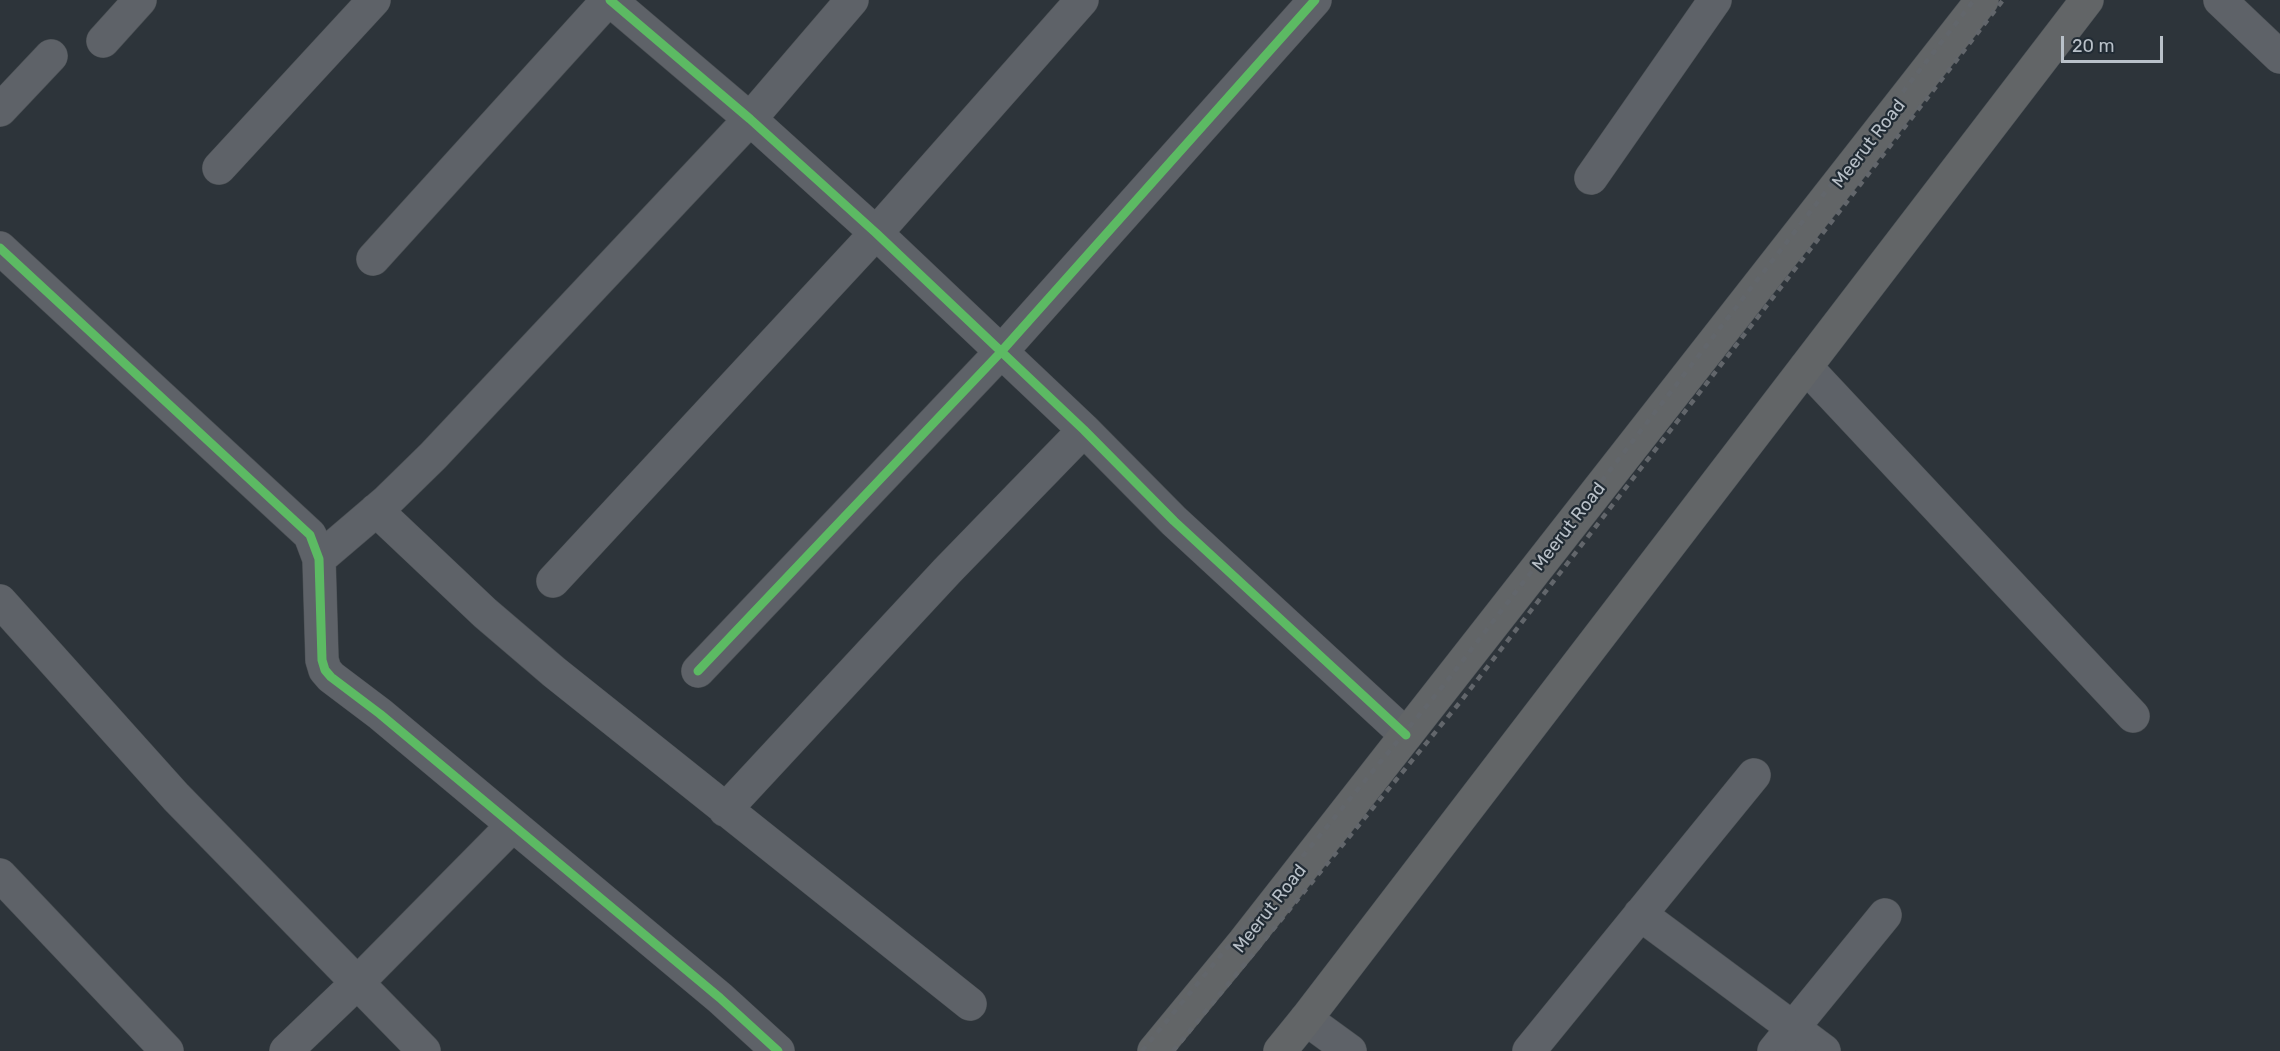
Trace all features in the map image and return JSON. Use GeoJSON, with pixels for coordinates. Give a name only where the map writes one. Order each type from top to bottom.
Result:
{"type":"FeatureCollection","features":[{"type":"Feature","properties":{"kind":"highway","name":"Meerut Road"},"geometry":{"type":"LineString","coordinates":[[1154,1051],[1244,942],[1982,0]]}},
{"type":"Feature","properties":{"kind":"highway"},"geometry":{"type":"LineString","coordinates":[[1280,1051],[2087,0]]}},
{"type":"Feature","properties":{"kind":"street"},"geometry":{"type":"LineString","coordinates":[[103,41],[140,0]]}},
{"type":"Feature","properties":{"kind":"street"},"geometry":{"type":"LineString","coordinates":[[219,168],[374,0]]}},
{"type":"Feature","properties":{"kind":"street"},"geometry":{"type":"LineString","coordinates":[[374,259],[609,0],[750,119],[876,233],[1000,353],[1084,430],[1174,521],[1406,735]]}},
{"type":"Feature","properties":{"kind":"street"},"geometry":{"type":"LineString","coordinates":[[319,559],[376,510],[449,439],[750,119],[852,0]]}},
{"type":"Feature","properties":{"kind":"street"},"geometry":{"type":"LineString","coordinates":[[553,581],[876,233],[1082,0]]}},
{"type":"Feature","properties":{"kind":"street"},"geometry":{"type":"LineString","coordinates":[[698,671],[1000,353],[1315,0]]}},
{"type":"Feature","properties":{"kind":"street"},"geometry":{"type":"LineString","coordinates":[[1592,178],[1715,0]]}},
{"type":"Feature","properties":{"kind":"street"},"geometry":{"type":"LineString","coordinates":[[2220,0],[2280,57]]}},
{"type":"Feature","properties":{"kind":"street"},"geometry":{"type":"LineString","coordinates":[[0,110],[51,56]]}},
{"type":"Feature","properties":{"kind":"street"},"geometry":{"type":"LineString","coordinates":[[0,249],[310,535],[319,559],[322,660],[325,670],[331,677],[380,714],[720,998],[778,1051]]}},
{"type":"Feature","properties":{"kind":"street"},"geometry":{"type":"LineString","coordinates":[[1806,367],[2133,716]]}},
{"type":"Feature","properties":{"kind":"street"},"geometry":{"type":"LineString","coordinates":[[725,810],[947,571],[1084,430]]}},
{"type":"Feature","properties":{"kind":"street"},"geometry":{"type":"LineString","coordinates":[[376,510],[493,621],[970,1005]]}},
{"type":"Feature","properties":{"kind":"street"},"geometry":{"type":"LineString","coordinates":[[0,601],[176,797],[424,1051]]}},
{"type":"Feature","properties":{"kind":"street"},"geometry":{"type":"LineString","coordinates":[[1529,1051],[1754,775]]}},
{"type":"Feature","properties":{"kind":"street"},"geometry":{"type":"LineString","coordinates":[[286,1051],[357,983],[513,825]]}},
{"type":"Feature","properties":{"kind":"street"},"geometry":{"type":"LineString","coordinates":[[0,875],[167,1051]]}},
{"type":"Feature","properties":{"kind":"street"},"geometry":{"type":"LineString","coordinates":[[1640,914],[1783,1039],[1824,1051]]}},
{"type":"Feature","properties":{"kind":"street"},"geometry":{"type":"LineString","coordinates":[[1783,1039],[1885,915]]}},
{"type":"Feature","properties":{"kind":"street"},"geometry":{"type":"LineString","coordinates":[[1306,1019],[1350,1051]]}},
{"type":"Feature","properties":{"kind":"railway"},"geometry":{"type":"LineString","coordinates":[[1142,1051],[1443,686],[1974,0]]}},
{"type":"Feature","properties":{"kind":"railway"},"geometry":{"type":"LineString","coordinates":[[1173,1051],[1461,701],[2003,0]]}},
{"type":"Feature","properties":{"kind":"cycle path"},"geometry":{"type":"LineString","coordinates":[[610,0],[750,119],[876,233],[1084,430],[1174,521],[1406,735]]}},
{"type":"Feature","properties":{"kind":"cycle path"},"geometry":{"type":"LineString","coordinates":[[698,671],[1000,353],[1315,0]]}},
{"type":"Feature","properties":{"kind":"cycle path"},"geometry":{"type":"LineString","coordinates":[[0,248],[310,535],[319,559],[322,660],[325,670],[331,677],[380,714],[720,998],[778,1051]]}}]}
